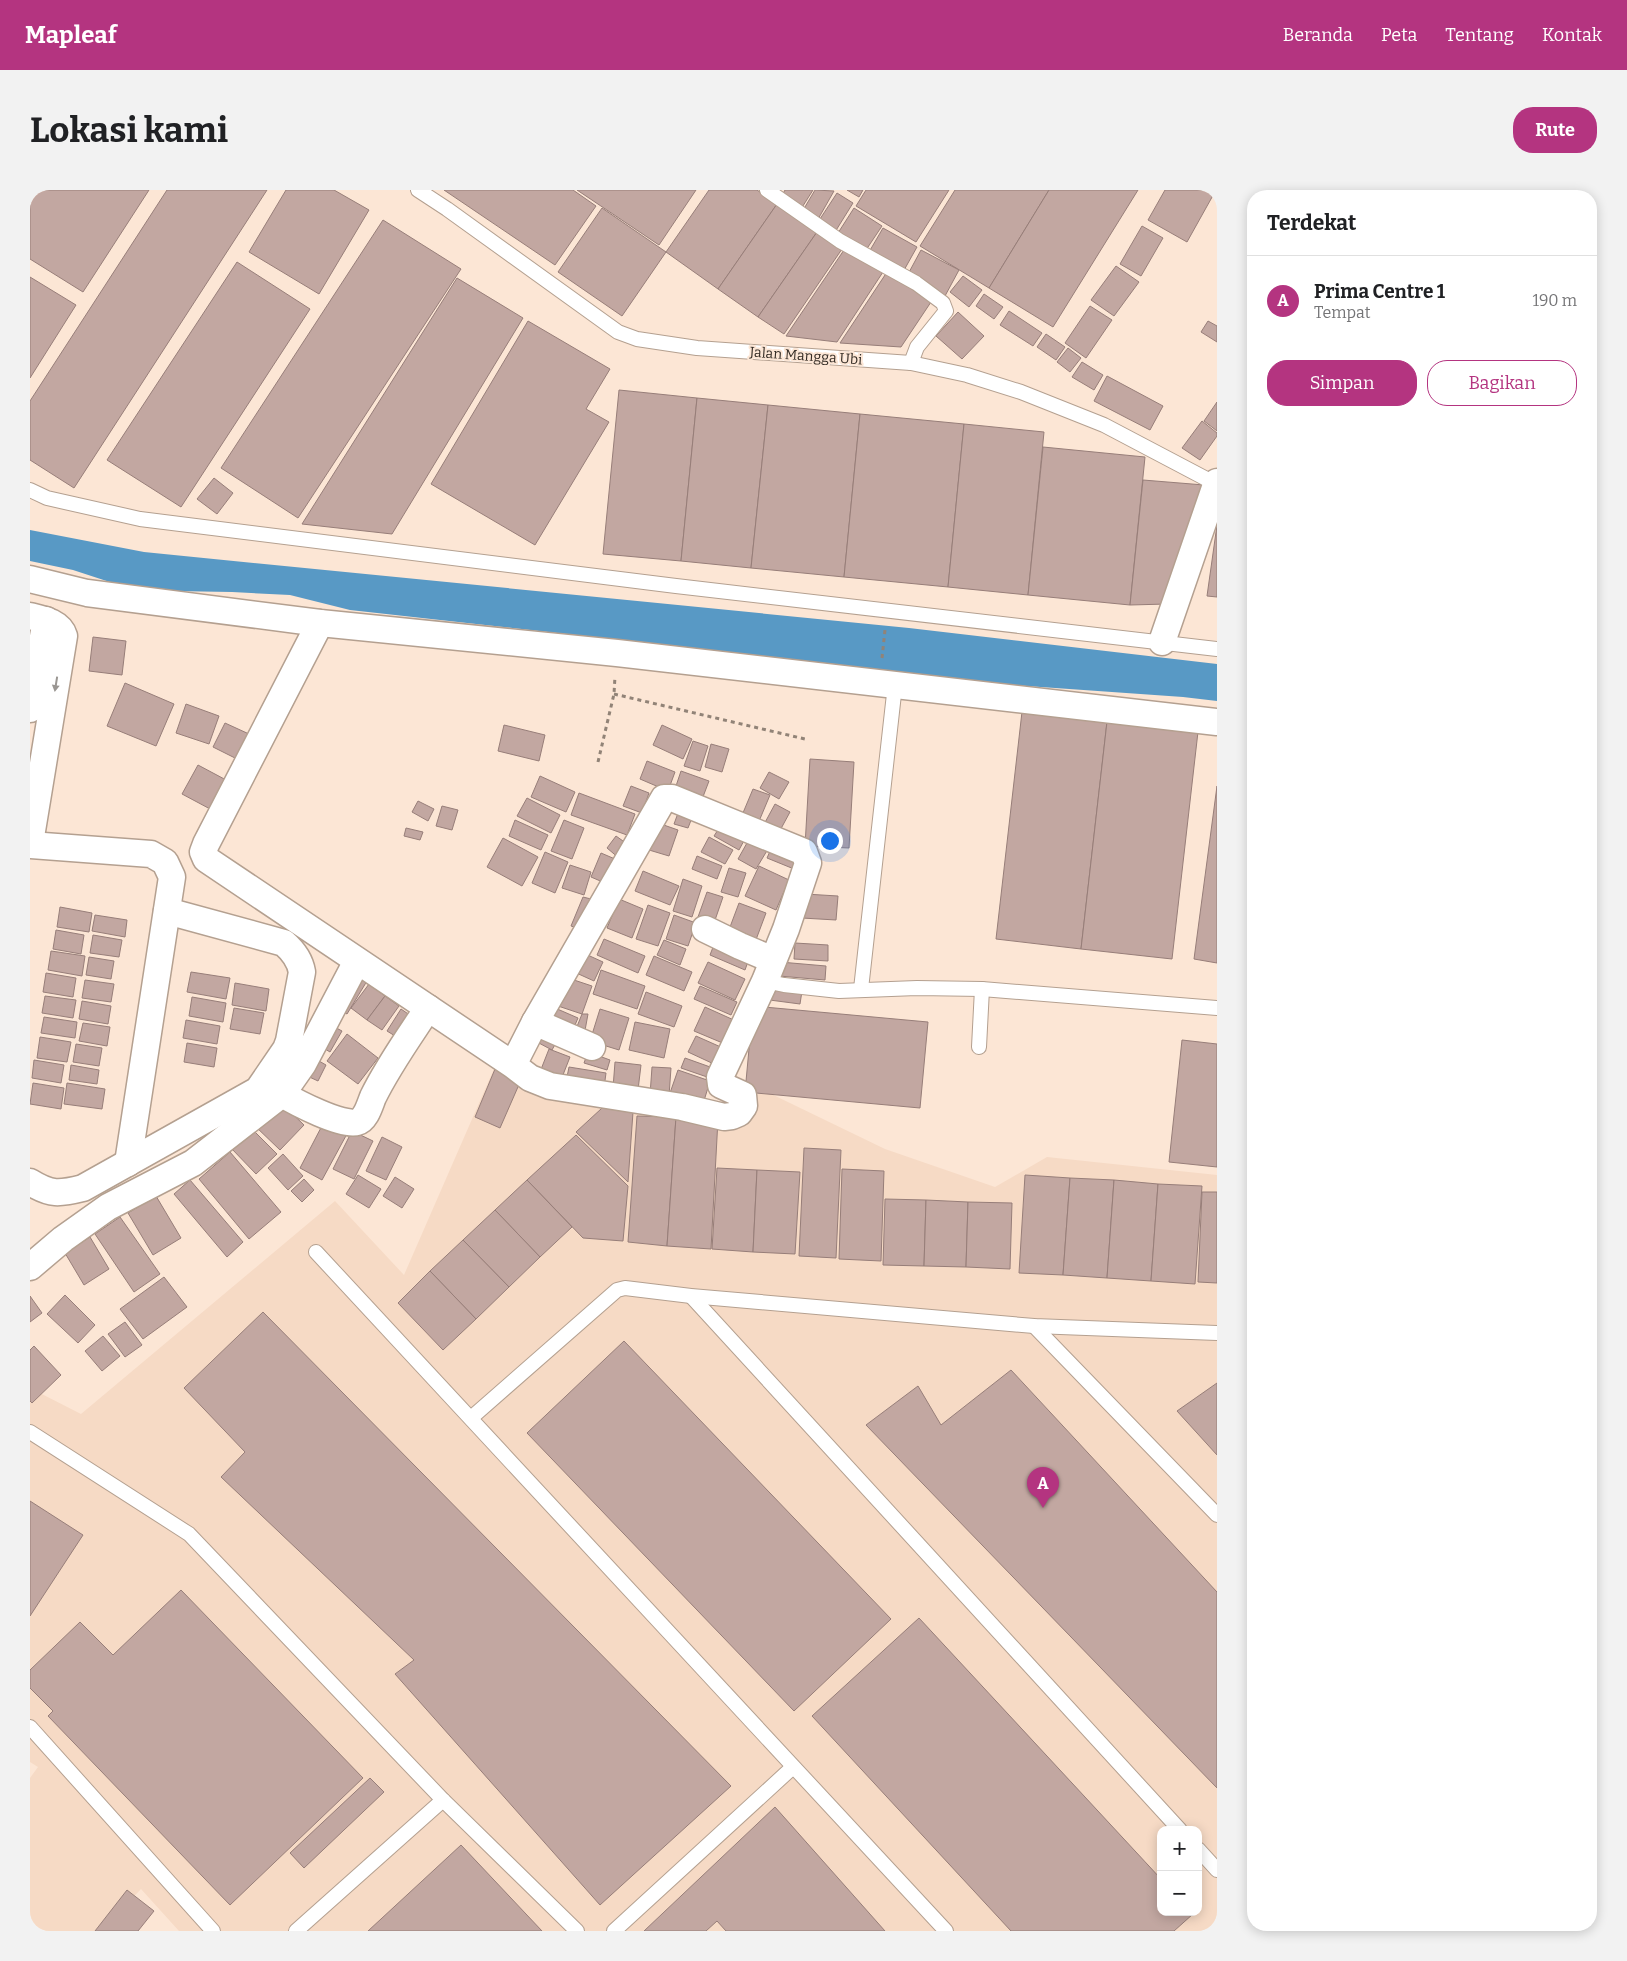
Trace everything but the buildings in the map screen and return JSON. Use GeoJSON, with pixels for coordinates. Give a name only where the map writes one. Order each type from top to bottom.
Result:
{"type":"FeatureCollection","features":[{"type":"Feature","properties":{"kind":"street"},"geometry":{"type":"LineString","coordinates":[[1162,642],[1216,483]]}},
{"type":"Feature","properties":{"kind":"street"},"geometry":{"type":"LineString","coordinates":[[30,579],[87,593],[320,623],[617,653],[1217,722]]}},
{"type":"Feature","properties":{"kind":"street"},"geometry":{"type":"LineString","coordinates":[[30,709],[38,618],[62,630],[64,636],[30,844],[151,854],[165,862],[172,877],[128,1163]]}},
{"type":"Feature","properties":{"kind":"street"},"geometry":{"type":"LineString","coordinates":[[320,623],[206,844],[203,852],[206,859],[513,1064],[530,1078],[550,1086],[682,1107],[724,1117],[738,1113],[744,1106],[743,1095],[721,1084],[720,1077],[769,971],[804,879],[808,863],[804,852],[668,797],[664,798],[535,1022],[513,1064]]}},
{"type":"Feature","properties":{"kind":"street"},"geometry":{"type":"LineString","coordinates":[[30,1182],[52,1193],[64,1193],[83,1188],[258,1090],[286,1049],[302,978],[299,962],[290,948],[284,943],[167,911]]}},
{"type":"Feature","properties":{"kind":"street"},"geometry":{"type":"LineString","coordinates":[[705,929],[740,946],[769,971]]}},
{"type":"Feature","properties":{"kind":"street"},"geometry":{"type":"LineString","coordinates":[[30,1267],[63,1239],[108,1207],[193,1163],[282,1094],[303,1064],[357,961]]}},
{"type":"Feature","properties":{"kind":"street"},"geometry":{"type":"LineString","coordinates":[[282,1094],[325,1116],[351,1123],[358,1122],[363,1117],[380,1082],[428,1008]]}},
{"type":"Feature","properties":{"kind":"street"},"geometry":{"type":"LineString","coordinates":[[535,1022],[592,1047]]}},
{"type":"Feature","properties":{"kind":"lane","name":"Jalan Mangga Ubi"},"geometry":{"type":"LineString","coordinates":[[418,190],[618,332],[637,339],[697,348],[787,356],[911,363],[967,375],[1021,392],[1104,425],[1216,483]]}},
{"type":"Feature","properties":{"kind":"lane"},"geometry":{"type":"LineString","coordinates":[[768,190],[840,241],[916,283],[943,303],[946,310],[918,347],[911,363]]}},
{"type":"Feature","properties":{"kind":"lane"},"geometry":{"type":"LineString","coordinates":[[30,490],[47,498],[140,519],[676,586],[1217,649]]}},
{"type":"Feature","properties":{"kind":"lane"},"geometry":{"type":"LineString","coordinates":[[861,989],[895,685]]}},
{"type":"Feature","properties":{"kind":"lane"},"geometry":{"type":"LineString","coordinates":[[769,971],[822,990],[982,989],[1217,1008]]}},
{"type":"Feature","properties":{"kind":"lane"},"geometry":{"type":"LineString","coordinates":[[979,1047],[982,989]]}},
{"type":"Feature","properties":{"kind":"lane"},"geometry":{"type":"LineString","coordinates":[[316,1252],[946,1931]]}},
{"type":"Feature","properties":{"kind":"lane"},"geometry":{"type":"LineString","coordinates":[[471,1418],[617,1290],[634,1288],[691,1296],[1034,1326],[1217,1334]]}},
{"type":"Feature","properties":{"kind":"lane"},"geometry":{"type":"LineString","coordinates":[[691,1296],[1176,1826]]}},
{"type":"Feature","properties":{"kind":"lane"},"geometry":{"type":"LineString","coordinates":[[1034,1326],[1217,1515]]}},
{"type":"Feature","properties":{"kind":"lane"},"geometry":{"type":"LineString","coordinates":[[30,1432],[189,1534],[443,1800],[577,1931]]}},
{"type":"Feature","properties":{"kind":"lane"},"geometry":{"type":"LineString","coordinates":[[30,1727],[213,1931]]}},
{"type":"Feature","properties":{"kind":"lane"},"geometry":{"type":"LineString","coordinates":[[614,1931],[793,1767]]}},
{"type":"Feature","properties":{"kind":"lane"},"geometry":{"type":"LineString","coordinates":[[296,1931],[443,1800]]}},
{"type":"Feature","properties":{"kind":"lane"},"geometry":{"type":"LineString","coordinates":[[1202,1853],[1217,1870]]}},
{"type":"Feature","properties":{"kind":"path"},"geometry":{"type":"LineString","coordinates":[[882,660],[885,624]]}},
{"type":"Feature","properties":{"kind":"path"},"geometry":{"type":"LineString","coordinates":[[598,762],[614,694],[617,653]]}},
{"type":"Feature","properties":{"kind":"path"},"geometry":{"type":"LineString","coordinates":[[614,694],[805,739]]}},
{"type":"Feature","properties":{"kind":"shaded area"},"geometry":{"type":"Polygon","coordinates":[[[500,1055],[543,1085],[743,1117],[761,1089],[885,1149],[995,1187],[1047,1157],[1217,1175],[1217,1931],[179,1931],[141,1889],[101,1931],[30,1931],[30,1778],[38,1767],[30,1762],[30,1388],[81,1414],[335,1201],[404,1275],[500,1055]]]}},
{"type":"Feature","properties":{"kind":"water"},"geometry":{"type":"Polygon","coordinates":[[[30,530],[144,552],[909,628],[1217,664],[1217,701],[859,674],[664,645],[350,610],[290,595],[172,591],[125,587],[73,570],[30,561],[30,530]]]}},
{"type":"Feature","properties":{"kind":"place","name":"Prima Centre 1"},"geometry":{"type":"Point","coordinates":[1043,1508]}}]}
